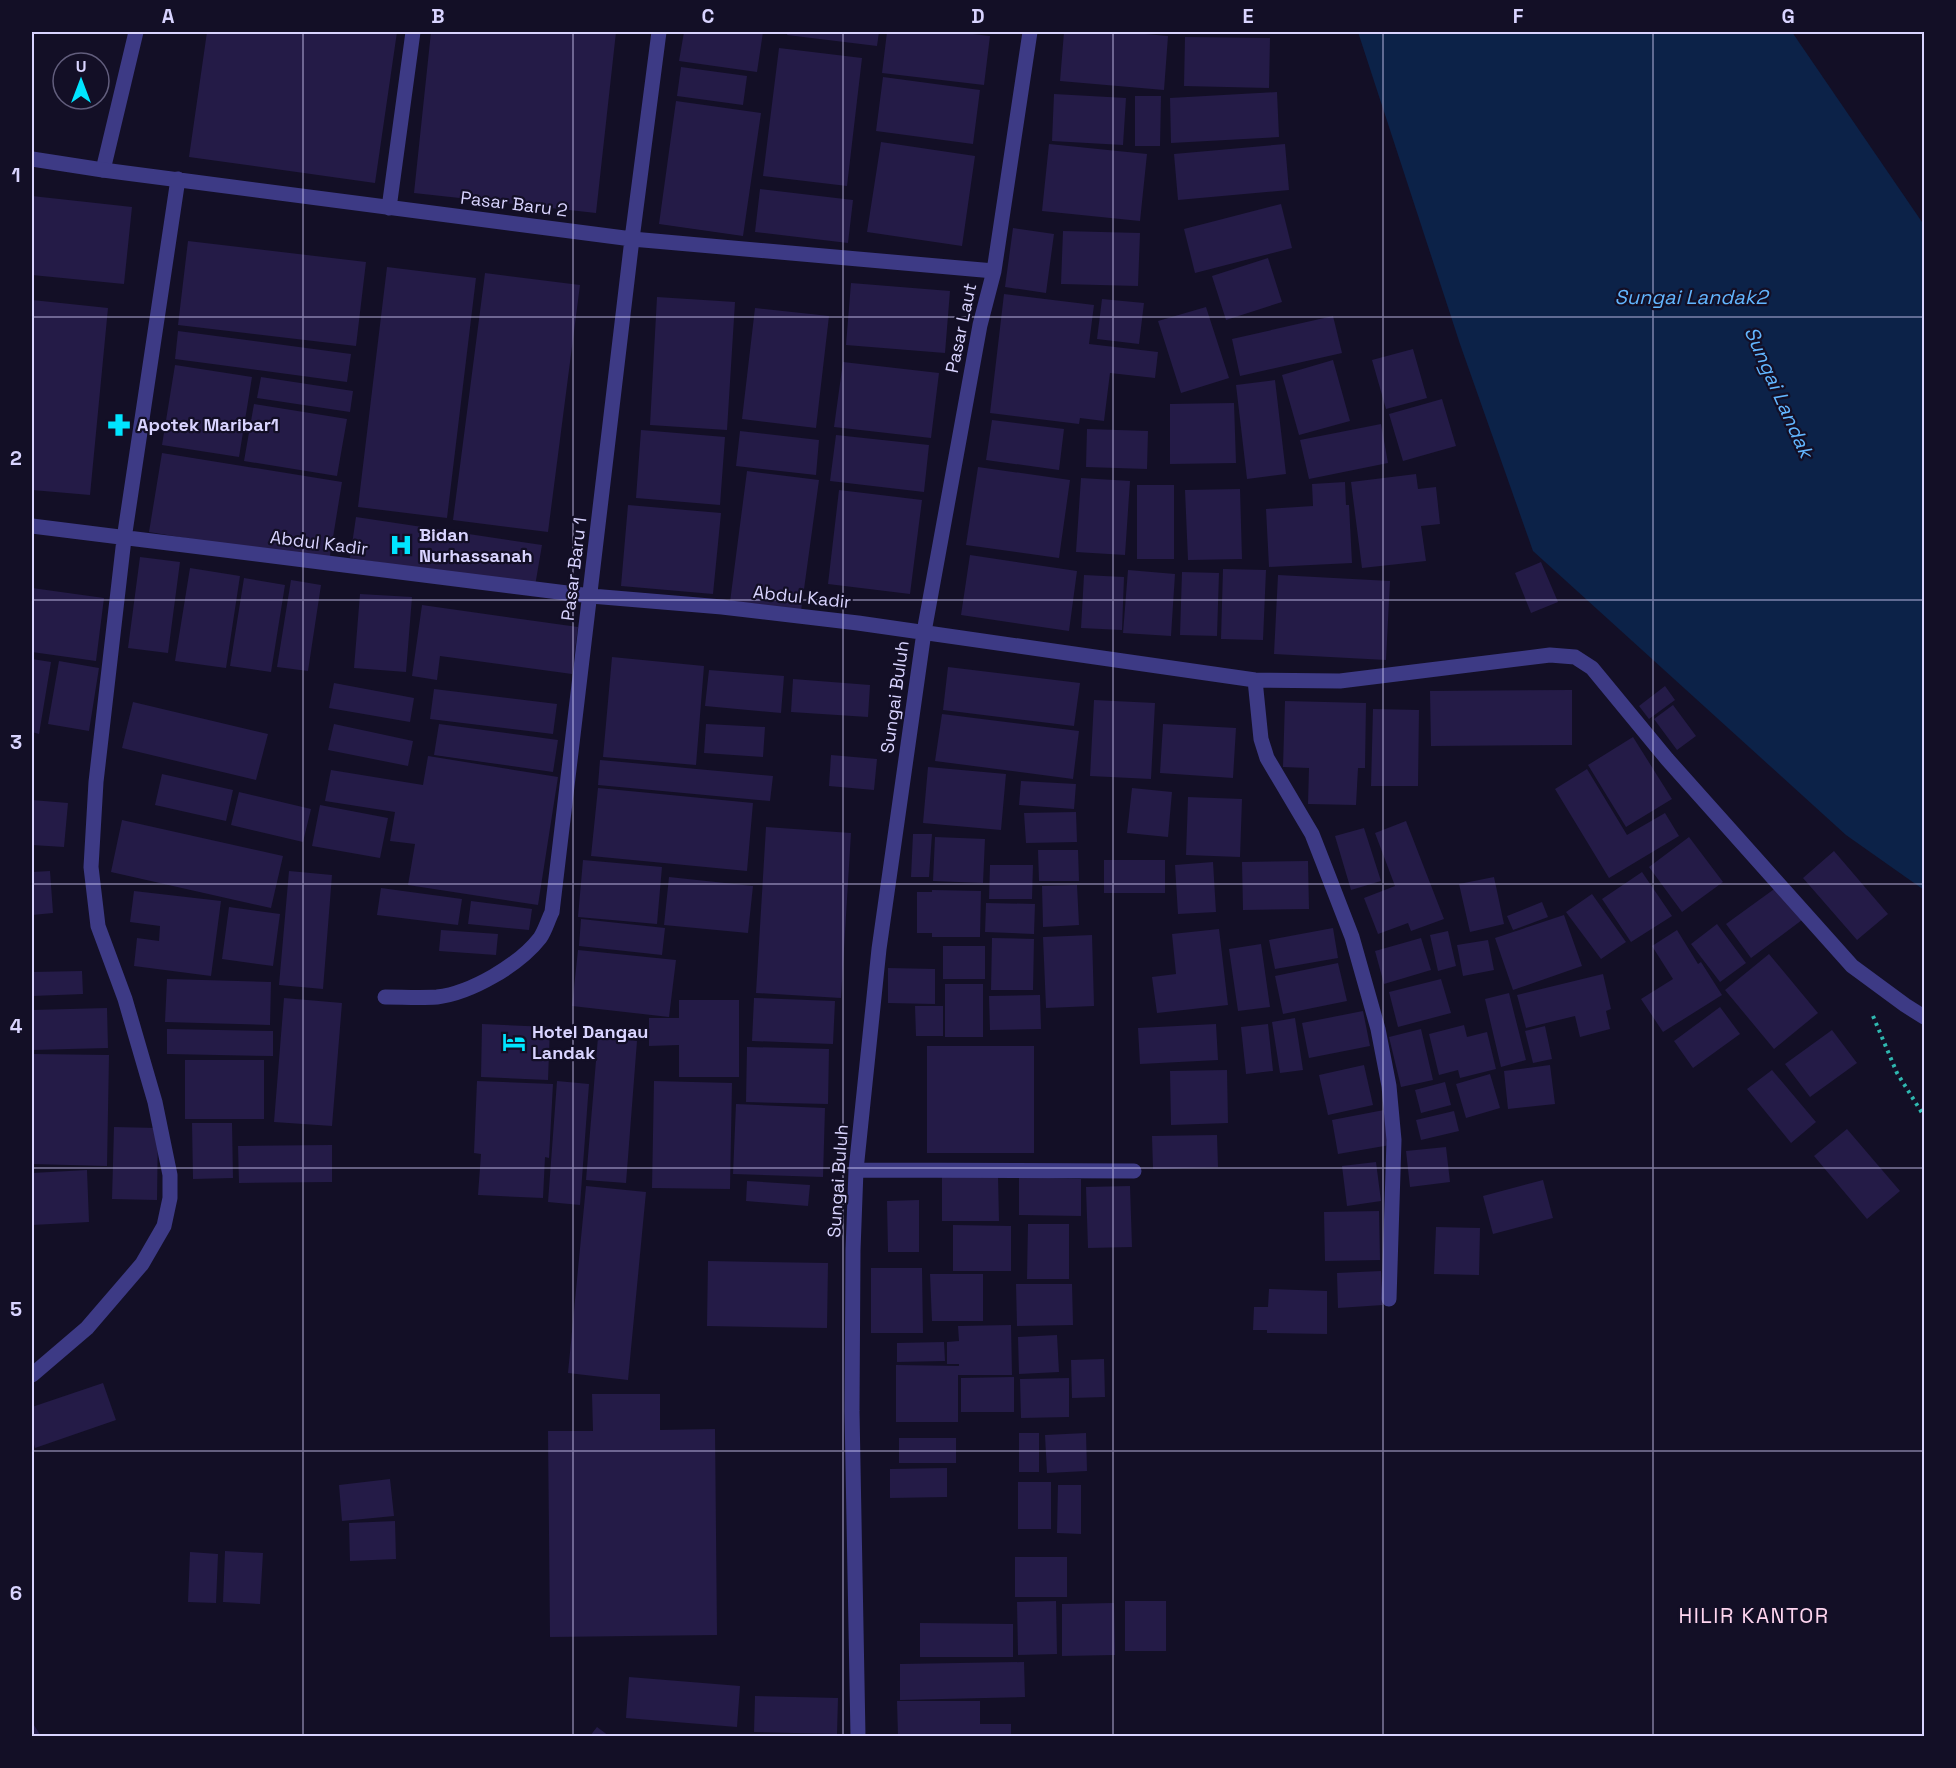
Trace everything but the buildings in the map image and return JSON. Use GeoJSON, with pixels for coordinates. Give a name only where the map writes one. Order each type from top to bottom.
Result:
{"type":"FeatureCollection","features":[{"type":"Feature","properties":{"kind":"street"},"geometry":{"type":"LineString","coordinates":[[103,170],[136,32]]}},
{"type":"Feature","properties":{"kind":"street"},"geometry":{"type":"LineString","coordinates":[[389,208],[413,32]]}},
{"type":"Feature","properties":{"kind":"street","name":"Pasar Baru 1"},"geometry":{"type":"LineString","coordinates":[[385,997],[437,997],[465,990],[509,966],[541,937],[552,912],[658,32]]}},
{"type":"Feature","properties":{"kind":"street","name":"Pasar Laut"},"geometry":{"type":"LineString","coordinates":[[924,632],[980,325],[994,271],[1030,32]]}},
{"type":"Feature","properties":{"kind":"street","name":"Pasar Baru 2"},"geometry":{"type":"LineString","coordinates":[[32,159],[389,208],[632,238],[994,271]]}},
{"type":"Feature","properties":{"kind":"street"},"geometry":{"type":"LineString","coordinates":[[32,1375],[87,1328],[142,1264],[164,1226],[170,1198],[170,1175],[155,1102],[125,999],[98,926],[91,867],[96,782],[124,539],[178,179]]}},
{"type":"Feature","properties":{"kind":"street","name":"Abdul Kadir"},"geometry":{"type":"LineString","coordinates":[[32,526],[591,596],[722,607],[924,632],[1255,680],[1340,681],[1550,655],[1575,657],[1592,668],[1667,759],[1852,966],[1924,1017]]}},
{"type":"Feature","properties":{"kind":"street","name":"Sungai Buluh"},"geometry":{"type":"LineString","coordinates":[[858,1737],[852,1411],[856,1170],[879,949],[924,632]]}},
{"type":"Feature","properties":{"kind":"street"},"geometry":{"type":"LineString","coordinates":[[1255,680],[1261,739],[1267,758],[1312,834],[1352,937],[1378,1029],[1389,1086],[1394,1140],[1389,1299]]}},
{"type":"Feature","properties":{"kind":"street"},"geometry":{"type":"LineString","coordinates":[[856,1170],[1134,1171]]}},
{"type":"Feature","properties":{"kind":"path"},"geometry":{"type":"LineString","coordinates":[[1870,1008],[1897,1073],[1924,1116]]}},
{"type":"Feature","properties":{"kind":"water","name":"Sungai Landak2"},"geometry":{"type":"Polygon","coordinates":[[[1358,32],[1792,32],[1924,225],[1924,890],[1846,835],[1533,551],[1460,344],[1358,32]]]}},
{"type":"Feature","properties":{"kind":"place","name":"Apotek Maribar1"},"geometry":{"type":"Point","coordinates":[119,425]}},
{"type":"Feature","properties":{"kind":"place","name":"Bidan Nurhassanah"},"geometry":{"type":"Point","coordinates":[401,545]}},
{"type":"Feature","properties":{"kind":"place","name":"Hotel Dangau Landak"},"geometry":{"type":"Point","coordinates":[514,1042]}},
{"type":"Feature","properties":{"kind":"district","name":"HILIR KANTOR"},"geometry":{"type":"Point","coordinates":[1754,1616]}},
{"type":"Feature","properties":{"kind":"water label","name":"Sungai Landak"},"geometry":{"type":"Point","coordinates":[1779,392]}}]}
